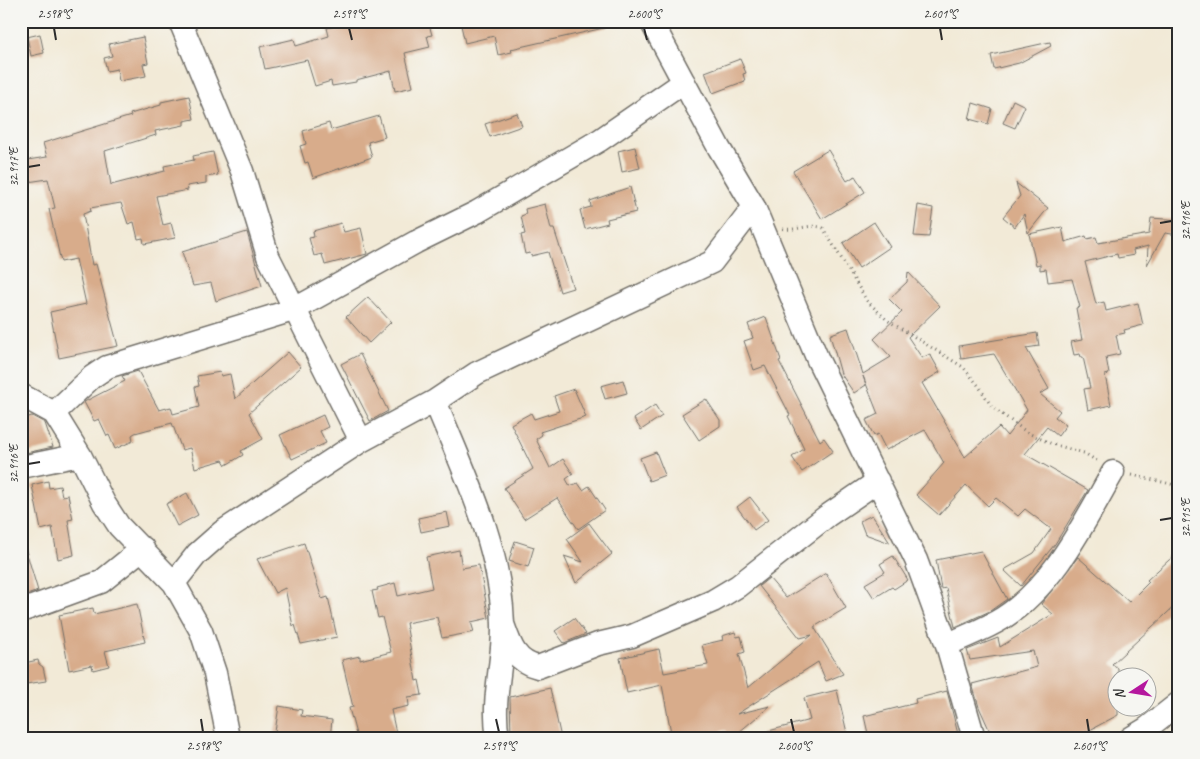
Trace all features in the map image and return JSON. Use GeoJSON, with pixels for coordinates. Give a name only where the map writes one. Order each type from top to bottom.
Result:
{"type":"FeatureCollection","features":[{"type":"Feature","properties":{"kind":"street"},"geometry":{"type":"LineString","coordinates":[[180,21],[242,171],[268,256],[293,310],[361,441]]}},
{"type":"Feature","properties":{"kind":"street"},"geometry":{"type":"LineString","coordinates":[[651,21],[719,148],[754,207],[818,360],[916,560],[947,645],[974,738]]}},
{"type":"Feature","properties":{"kind":"street"},"geometry":{"type":"LineString","coordinates":[[54,413],[92,377],[107,367],[293,310],[416,242],[485,207],[600,140],[684,82]]}},
{"type":"Feature","properties":{"kind":"street"},"geometry":{"type":"LineString","coordinates":[[174,583],[197,554],[222,532],[361,441],[436,401],[477,373],[712,262],[754,207]]}},
{"type":"Feature","properties":{"kind":"street"},"geometry":{"type":"LineString","coordinates":[[21,395],[54,413],[80,455],[104,502],[119,526],[143,548],[174,583],[201,631],[215,672],[228,738]]}},
{"type":"Feature","properties":{"kind":"street"},"geometry":{"type":"LineString","coordinates":[[436,401],[482,518],[497,570],[503,624],[511,648],[517,656],[529,665],[538,667],[598,644],[632,636],[713,602],[738,586],[827,516],[878,481]]}},
{"type":"Feature","properties":{"kind":"street"},"geometry":{"type":"LineString","coordinates":[[21,468],[80,455]]}},
{"type":"Feature","properties":{"kind":"street"},"geometry":{"type":"LineString","coordinates":[[947,645],[1003,618],[1041,586],[1064,555],[1113,472]]}},
{"type":"Feature","properties":{"kind":"street"},"geometry":{"type":"LineString","coordinates":[[21,611],[101,582],[143,548]]}},
{"type":"Feature","properties":{"kind":"street"},"geometry":{"type":"LineString","coordinates":[[498,738],[494,719],[495,696],[503,624]]}},
{"type":"Feature","properties":{"kind":"street"},"geometry":{"type":"LineString","coordinates":[[1131,738],[1179,703]]}},
{"type":"Feature","properties":{"kind":"path"},"geometry":{"type":"LineString","coordinates":[[762,228],[792,230],[815,225],[822,228],[867,300],[887,320],[962,367],[978,385],[992,407],[1028,433],[1052,444],[1084,453],[1113,472],[1151,478],[1179,488]]}},
{"type":"Feature","properties":{"kind":"building"},"geometry":{"type":"Polygon","coordinates":[[[354,21],[428,21],[432,35],[427,36],[430,47],[405,53],[413,87],[395,91],[391,71],[356,80],[356,82],[332,86],[331,81],[315,86],[307,60],[265,69],[260,47],[294,39],[296,46],[329,36],[327,28],[354,21]]]}},
{"type":"Feature","properties":{"kind":"building"},"geometry":{"type":"Polygon","coordinates":[[[460,21],[607,21],[608,27],[511,49],[512,52],[498,55],[494,36],[465,43],[460,21]]]}},
{"type":"Feature","properties":{"kind":"building"},"geometry":{"type":"Polygon","coordinates":[[[40,34],[44,53],[31,56],[27,37],[40,34]]]}},
{"type":"Feature","properties":{"kind":"building"},"geometry":{"type":"Polygon","coordinates":[[[143,37],[148,63],[143,64],[146,76],[119,81],[117,69],[107,71],[104,58],[112,56],[109,44],[143,37]]]}},
{"type":"Feature","properties":{"kind":"building"},"geometry":{"type":"Polygon","coordinates":[[[1050,42],[1051,46],[1019,63],[994,69],[991,55],[1050,42]]]}},
{"type":"Feature","properties":{"kind":"building"},"geometry":{"type":"Polygon","coordinates":[[[740,59],[746,73],[743,74],[745,81],[713,93],[705,72],[740,59]]]}},
{"type":"Feature","properties":{"kind":"building"},"geometry":{"type":"Polygon","coordinates":[[[189,96],[194,119],[184,121],[184,125],[155,131],[156,135],[105,151],[111,185],[165,171],[164,166],[194,160],[193,156],[213,152],[218,175],[206,177],[206,183],[187,186],[188,190],[156,196],[163,225],[171,223],[175,238],[144,244],[143,238],[138,239],[134,222],[128,224],[121,203],[90,208],[91,211],[83,214],[92,265],[96,264],[118,346],[59,358],[50,312],[86,304],[76,259],[61,262],[49,209],[55,208],[48,179],[21,183],[21,161],[47,157],[43,143],[131,116],[130,114],[161,105],[161,102],[189,96]]]}},
{"type":"Feature","properties":{"kind":"building"},"geometry":{"type":"Polygon","coordinates":[[[1013,100],[1025,106],[1015,128],[1003,123],[1013,100]]]}},
{"type":"Feature","properties":{"kind":"building"},"geometry":{"type":"Polygon","coordinates":[[[973,103],[992,109],[988,124],[969,119],[973,103]]]}},
{"type":"Feature","properties":{"kind":"building"},"geometry":{"type":"Polygon","coordinates":[[[517,113],[522,126],[490,137],[485,124],[517,113]]]}},
{"type":"Feature","properties":{"kind":"building"},"geometry":{"type":"Polygon","coordinates":[[[379,116],[385,137],[368,142],[372,157],[313,178],[308,162],[305,163],[300,146],[306,144],[303,131],[329,123],[331,130],[379,116]]]}},
{"type":"Feature","properties":{"kind":"building"},"geometry":{"type":"Polygon","coordinates":[[[635,147],[640,168],[622,172],[618,151],[635,147]]]}},
{"type":"Feature","properties":{"kind":"building"},"geometry":{"type":"Polygon","coordinates":[[[828,150],[847,181],[855,176],[865,192],[822,219],[793,171],[828,150]]]}},
{"type":"Feature","properties":{"kind":"building"},"geometry":{"type":"Polygon","coordinates":[[[1016,183],[1048,208],[1028,233],[1024,214],[1015,227],[1003,217],[1020,196],[1016,183]]]}},
{"type":"Feature","properties":{"kind":"building"},"geometry":{"type":"Polygon","coordinates":[[[630,187],[636,212],[607,219],[608,223],[585,229],[580,210],[591,207],[590,201],[630,187]]]}},
{"type":"Feature","properties":{"kind":"building"},"geometry":{"type":"Polygon","coordinates":[[[545,204],[551,229],[554,229],[573,288],[560,292],[548,252],[531,256],[530,253],[525,254],[521,235],[525,234],[521,216],[526,214],[525,209],[545,204]]]}},
{"type":"Feature","properties":{"kind":"building"},"geometry":{"type":"Polygon","coordinates":[[[918,205],[933,208],[929,237],[914,236],[918,205]]]}},
{"type":"Feature","properties":{"kind":"building"},"geometry":{"type":"Polygon","coordinates":[[[1151,218],[1179,220],[1179,235],[1165,233],[1147,265],[1148,246],[1133,250],[1134,255],[1118,258],[1117,254],[1085,262],[1096,304],[1104,302],[1106,311],[1138,303],[1143,325],[1124,330],[1125,333],[1116,335],[1120,354],[1106,357],[1109,374],[1105,375],[1111,405],[1088,410],[1084,389],[1090,388],[1083,357],[1080,354],[1074,355],[1071,342],[1082,340],[1076,308],[1080,307],[1072,279],[1048,282],[1046,269],[1040,270],[1040,264],[1036,265],[1029,234],[1062,227],[1065,242],[1086,236],[1087,239],[1096,237],[1098,243],[1149,234],[1151,218]]]}},
{"type":"Feature","properties":{"kind":"building"},"geometry":{"type":"Polygon","coordinates":[[[874,222],[890,247],[859,268],[843,243],[874,222]]]}},
{"type":"Feature","properties":{"kind":"building"},"geometry":{"type":"Polygon","coordinates":[[[341,223],[344,232],[361,228],[367,254],[325,265],[322,254],[314,256],[309,238],[314,237],[313,231],[341,223]]]}},
{"type":"Feature","properties":{"kind":"building"},"geometry":{"type":"Polygon","coordinates":[[[247,232],[262,286],[216,301],[211,283],[193,286],[182,252],[247,232]]]}},
{"type":"Feature","properties":{"kind":"building"},"geometry":{"type":"Polygon","coordinates":[[[908,272],[940,306],[908,337],[922,358],[930,354],[940,372],[922,383],[965,457],[999,427],[1007,436],[1027,410],[994,354],[961,359],[959,346],[1037,333],[1039,346],[1026,348],[1049,389],[1040,394],[1060,411],[1055,417],[1066,425],[1058,436],[1047,427],[1025,454],[1088,490],[1055,544],[1021,586],[1004,570],[1034,553],[1051,529],[1025,509],[1018,516],[996,498],[988,506],[966,485],[939,515],[916,495],[944,463],[925,430],[886,450],[878,434],[874,436],[866,420],[878,414],[863,376],[866,385],[854,393],[841,374],[830,335],[848,328],[863,374],[891,357],[874,339],[902,312],[889,299],[907,282],[908,272]]]}},
{"type":"Feature","properties":{"kind":"building"},"geometry":{"type":"Polygon","coordinates":[[[368,297],[391,322],[369,343],[346,317],[368,297]]]}},
{"type":"Feature","properties":{"kind":"building"},"geometry":{"type":"Polygon","coordinates":[[[766,317],[781,360],[779,361],[820,441],[824,438],[833,451],[802,472],[792,457],[804,449],[788,416],[790,415],[765,366],[754,370],[744,341],[753,338],[748,324],[766,317]]]}},
{"type":"Feature","properties":{"kind":"building"},"geometry":{"type":"Polygon","coordinates":[[[288,352],[301,367],[249,413],[263,439],[241,451],[243,455],[226,465],[223,460],[195,468],[190,448],[182,450],[172,423],[135,433],[132,435],[133,441],[115,449],[99,419],[94,421],[84,402],[125,381],[122,376],[138,371],[159,410],[171,407],[173,414],[199,407],[195,387],[199,386],[197,376],[220,372],[221,376],[230,374],[235,399],[288,352]]]}},
{"type":"Feature","properties":{"kind":"building"},"geometry":{"type":"Polygon","coordinates":[[[360,354],[388,411],[370,421],[341,364],[360,354]]]}},
{"type":"Feature","properties":{"kind":"building"},"geometry":{"type":"Polygon","coordinates":[[[623,380],[627,393],[605,399],[601,386],[623,380]]]}},
{"type":"Feature","properties":{"kind":"building"},"geometry":{"type":"Polygon","coordinates":[[[574,389],[586,417],[540,432],[542,435],[536,439],[550,468],[563,459],[573,474],[566,479],[570,486],[578,483],[583,490],[589,486],[605,510],[578,529],[557,498],[524,519],[504,488],[533,469],[511,424],[531,413],[534,419],[559,411],[554,396],[574,389]]]}},
{"type":"Feature","properties":{"kind":"building"},"geometry":{"type":"Polygon","coordinates":[[[706,399],[720,420],[720,426],[699,440],[682,414],[706,399]]]}},
{"type":"Feature","properties":{"kind":"building"},"geometry":{"type":"Polygon","coordinates":[[[655,405],[662,416],[641,430],[634,419],[655,405]]]}},
{"type":"Feature","properties":{"kind":"building"},"geometry":{"type":"Polygon","coordinates":[[[323,415],[328,427],[320,431],[326,443],[292,459],[280,435],[323,415]]]}},
{"type":"Feature","properties":{"kind":"building"},"geometry":{"type":"Polygon","coordinates":[[[32,416],[45,423],[53,447],[21,454],[21,419],[32,416]]]}},
{"type":"Feature","properties":{"kind":"building"},"geometry":{"type":"Polygon","coordinates":[[[656,452],[665,475],[649,481],[640,458],[656,452]]]}},
{"type":"Feature","properties":{"kind":"building"},"geometry":{"type":"Polygon","coordinates":[[[48,481],[49,488],[60,486],[62,496],[68,495],[73,519],[68,520],[74,555],[58,559],[52,527],[41,530],[32,485],[48,481]]]}},
{"type":"Feature","properties":{"kind":"building"},"geometry":{"type":"Polygon","coordinates":[[[187,493],[198,515],[177,526],[166,504],[187,493]]]}},
{"type":"Feature","properties":{"kind":"building"},"geometry":{"type":"Polygon","coordinates":[[[750,497],[768,520],[754,530],[737,507],[750,497]]]}},
{"type":"Feature","properties":{"kind":"building"},"geometry":{"type":"Polygon","coordinates":[[[447,512],[450,526],[421,532],[418,518],[447,512]]]}},
{"type":"Feature","properties":{"kind":"building"},"geometry":{"type":"Polygon","coordinates":[[[872,515],[890,543],[865,534],[860,521],[872,515]]]}},
{"type":"Feature","properties":{"kind":"building"},"geometry":{"type":"Polygon","coordinates":[[[589,523],[612,554],[576,583],[564,556],[583,562],[567,539],[589,523]]]}},
{"type":"Feature","properties":{"kind":"building"},"geometry":{"type":"Polygon","coordinates":[[[515,541],[534,547],[528,567],[509,561],[515,541]]]}},
{"type":"Feature","properties":{"kind":"building"},"geometry":{"type":"Polygon","coordinates":[[[304,543],[322,599],[328,597],[337,637],[301,644],[295,625],[293,626],[285,588],[275,593],[257,559],[304,543]]]}},
{"type":"Feature","properties":{"kind":"building"},"geometry":{"type":"Polygon","coordinates":[[[21,547],[25,547],[38,591],[21,597],[21,547]]]}},
{"type":"Feature","properties":{"kind":"building"},"geometry":{"type":"Polygon","coordinates":[[[459,550],[462,568],[479,565],[489,618],[471,622],[474,632],[442,638],[437,617],[406,623],[416,681],[419,680],[422,695],[408,697],[409,706],[391,710],[397,738],[357,738],[349,708],[353,707],[342,660],[360,656],[360,660],[391,652],[382,617],[378,618],[372,591],[395,583],[398,596],[432,588],[426,557],[459,550]]]}},
{"type":"Feature","properties":{"kind":"building"},"geometry":{"type":"Polygon","coordinates":[[[981,551],[1007,599],[990,611],[955,627],[946,588],[941,589],[936,560],[981,551]]]}},
{"type":"Feature","properties":{"kind":"building"},"geometry":{"type":"Polygon","coordinates":[[[1179,551],[1179,602],[1112,664],[1115,666],[1108,666],[1108,716],[1116,716],[1075,738],[993,738],[979,707],[972,684],[1037,667],[1033,651],[970,660],[967,650],[998,638],[1000,647],[1053,614],[1041,604],[1078,557],[1129,602],[1149,582],[1147,580],[1179,551]]]}},
{"type":"Feature","properties":{"kind":"building"},"geometry":{"type":"Polygon","coordinates":[[[893,556],[908,580],[874,598],[865,584],[885,572],[880,564],[893,556]]]}},
{"type":"Feature","properties":{"kind":"building"},"geometry":{"type":"Polygon","coordinates":[[[826,573],[846,608],[814,627],[843,674],[826,681],[818,662],[737,714],[770,706],[732,738],[728,738],[726,730],[687,738],[672,738],[662,685],[627,693],[620,658],[659,649],[664,673],[708,665],[702,645],[723,640],[722,636],[735,632],[737,637],[741,636],[745,652],[739,654],[748,688],[812,635],[800,638],[759,586],[769,578],[786,598],[826,573]]]}},
{"type":"Feature","properties":{"kind":"building"},"geometry":{"type":"Polygon","coordinates":[[[137,604],[145,642],[105,651],[109,666],[93,670],[92,665],[69,670],[59,615],[93,608],[94,614],[137,604]]]}},
{"type":"Feature","properties":{"kind":"building"},"geometry":{"type":"Polygon","coordinates":[[[574,618],[586,634],[564,643],[555,631],[574,618]]]}},
{"type":"Feature","properties":{"kind":"building"},"geometry":{"type":"Polygon","coordinates":[[[38,660],[39,664],[43,667],[46,681],[26,684],[24,663],[38,660]]]}},
{"type":"Feature","properties":{"kind":"building"},"geometry":{"type":"Polygon","coordinates":[[[550,688],[561,738],[511,738],[510,697],[550,688]]]}},
{"type":"Feature","properties":{"kind":"building"},"geometry":{"type":"Polygon","coordinates":[[[837,690],[847,733],[827,738],[762,738],[761,733],[810,720],[804,698],[837,690]]]}},
{"type":"Feature","properties":{"kind":"building"},"geometry":{"type":"Polygon","coordinates":[[[947,691],[959,738],[869,738],[864,716],[916,703],[915,699],[947,691]]]}},
{"type":"Feature","properties":{"kind":"building"},"geometry":{"type":"Polygon","coordinates":[[[279,706],[302,710],[301,716],[332,720],[330,738],[274,738],[279,706]]]}}]}
